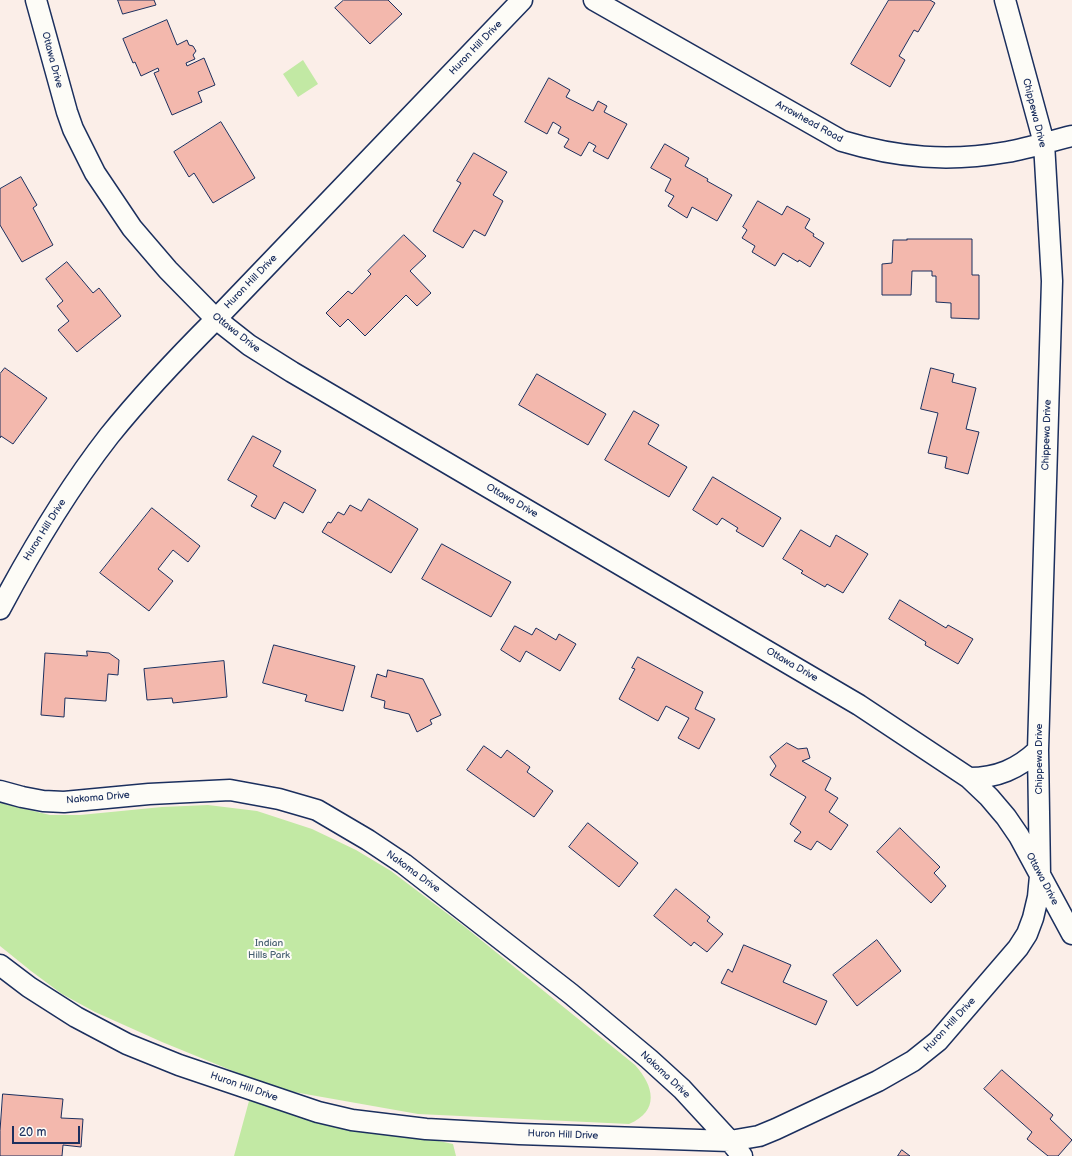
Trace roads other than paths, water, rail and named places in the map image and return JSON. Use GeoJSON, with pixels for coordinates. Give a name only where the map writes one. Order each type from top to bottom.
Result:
{"type":"FeatureCollection","features":[{"type":"Feature","properties":{"kind":"street","name":"Ottawa Drive"},"geometry":{"type":"LineString","coordinates":[[36,0],[67,112],[80,145],[95,173],[132,228],[168,270],[216,319],[249,345],[292,372],[859,705],[970,778],[1006,817],[1019,836],[1072,934]]}},
{"type":"Feature","properties":{"kind":"street","name":"Huron Hill Drive"},"geometry":{"type":"LineString","coordinates":[[0,609],[22,567],[78,479],[100,448],[143,396],[178,356],[216,319],[522,0]]}},
{"type":"Feature","properties":{"kind":"street","name":"Arrowhead Road"},"geometry":{"type":"LineString","coordinates":[[594,0],[842,141],[867,149],[892,154],[944,158],[976,157],[1008,152],[1072,136]]}},
{"type":"Feature","properties":{"kind":"street","name":"Chippewa Drive"},"geometry":{"type":"LineString","coordinates":[[1005,0],[1044,143],[1052,281],[1038,750],[1040,876]]}},
{"type":"Feature","properties":{"kind":"street"},"geometry":{"type":"LineString","coordinates":[[970,778],[982,778],[1007,772],[1024,763],[1038,750]]}},
{"type":"Feature","properties":{"kind":"street","name":"Nakoma Drive"},"geometry":{"type":"LineString","coordinates":[[0,791],[29,799],[64,802],[149,794],[230,790],[279,799],[317,810],[368,840],[404,864],[571,994],[649,1059],[682,1089],[742,1156]]}},
{"type":"Feature","properties":{"kind":"street","name":"Huron Hill Drive"},"geometry":{"type":"LineString","coordinates":[[0,965],[29,987],[76,1017],[128,1044],[179,1065],[318,1112],[352,1120],[426,1129],[519,1134],[730,1141],[759,1136],[776,1129],[890,1075],[926,1052],[938,1041],[1018,948],[1033,918],[1038,897],[1040,876]]}},
{"type":"Feature","properties":{"kind":"park label","name":"Indian Hills Park"},"geometry":{"type":"Point","coordinates":[269,948]}}]}
